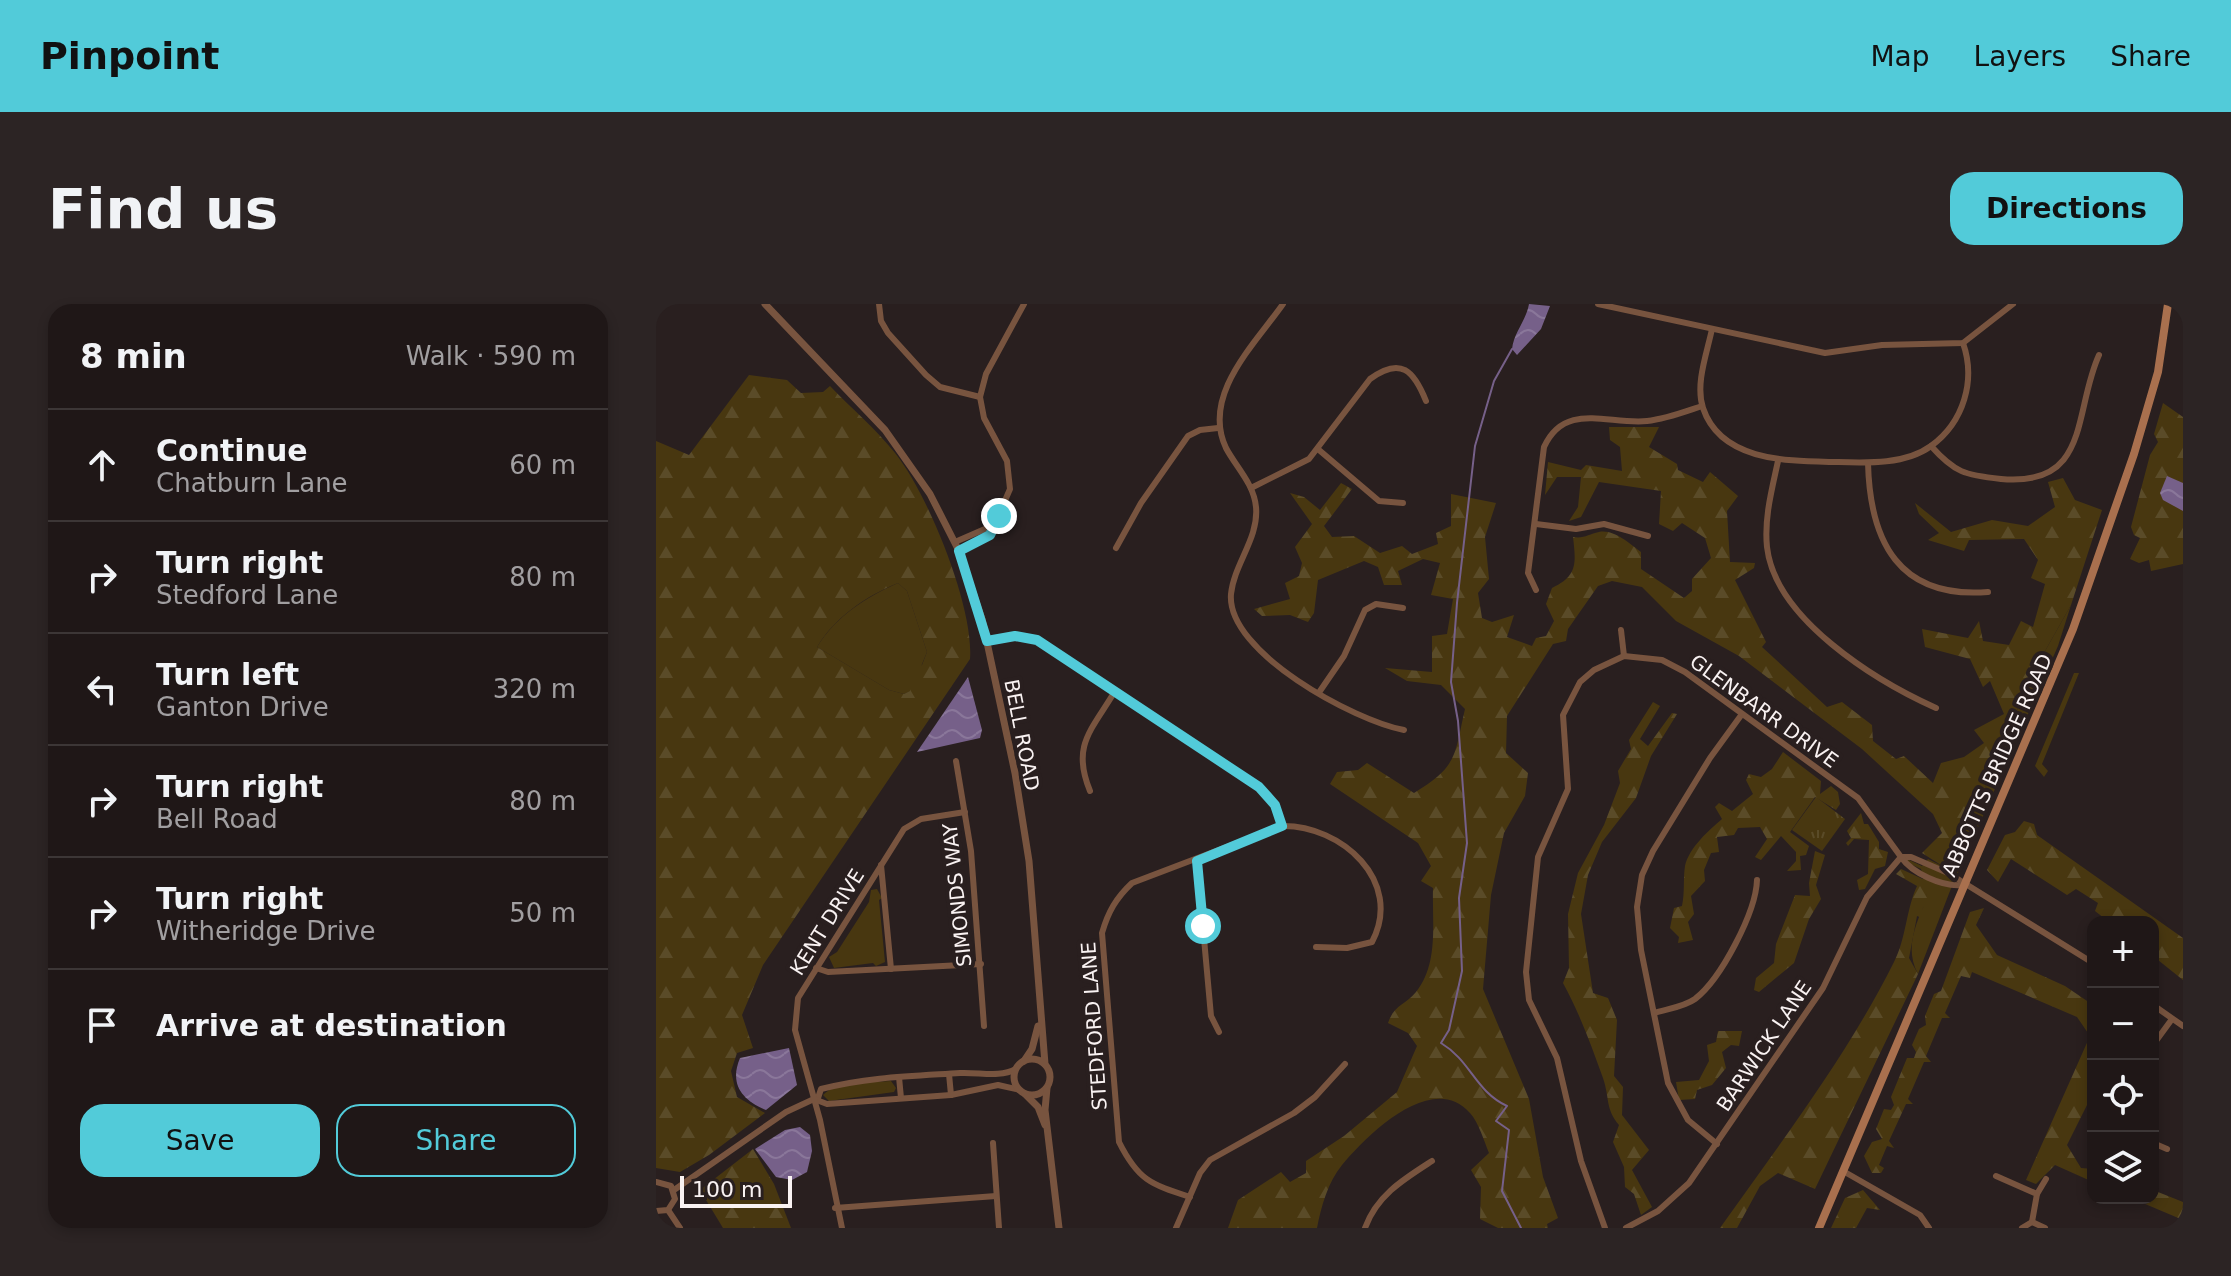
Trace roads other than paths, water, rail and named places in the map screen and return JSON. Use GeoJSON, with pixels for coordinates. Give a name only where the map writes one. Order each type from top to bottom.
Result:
{"type":"FeatureCollection","features":[{"type":"Feature","properties":{"kind":"main road","name":"ABBOTTS BRIDGE ROAD"},"geometry":{"type":"LineString","coordinates":[[1819,1228],[1962,885],[2042,705],[2104,546],[2158,372],[2168,304]]}},
{"type":"Feature","properties":{"kind":"street","name":"BELL ROAD"},"geometry":{"type":"LineString","coordinates":[[765,304],[885,430],[918,475],[959,551],[987,641],[1029,861],[1042,1005],[1041,1044],[1045,1064],[1050,1071],[1045,1110],[1051,1140],[1059,1228]]}},
{"type":"Feature","properties":{"kind":"street"},"geometry":{"type":"LineString","coordinates":[[879,304],[881,321],[888,333],[926,375],[940,387],[980,397]]}},
{"type":"Feature","properties":{"kind":"street"},"geometry":{"type":"LineString","coordinates":[[959,551],[990,535],[1010,489],[1007,461],[984,418],[980,397],[986,374],[1024,304]]}},
{"type":"Feature","properties":{"kind":"street"},"geometry":{"type":"LineString","coordinates":[[1283,304],[1222,392],[1218,428],[1251,488],[1256,506],[1254,533],[1234,584],[1233,616],[1261,654],[1383,726],[1404,730]]}},
{"type":"Feature","properties":{"kind":"street"},"geometry":{"type":"LineString","coordinates":[[1598,304],[1825,353],[1882,345],[1963,343],[2010,306]]}},
{"type":"Feature","properties":{"kind":"street"},"geometry":{"type":"LineString","coordinates":[[1646,312],[1649,304]]}},
{"type":"Feature","properties":{"kind":"street"},"geometry":{"type":"LineString","coordinates":[[1712,329],[1701,381],[1702,406],[1725,439],[1778,461],[1868,463],[1898,459],[1931,446],[1950,425],[1964,401],[1970,364],[1963,343]]}},
{"type":"Feature","properties":{"kind":"street"},"geometry":{"type":"LineString","coordinates":[[1931,446],[1950,468],[1969,475],[2021,479],[2053,471],[2069,456],[2082,421],[2090,374],[2099,355]]}},
{"type":"Feature","properties":{"kind":"street"},"geometry":{"type":"LineString","coordinates":[[1251,488],[1290,471],[1319,450],[1370,379],[1382,370],[1402,368],[1417,377],[1426,401]]}},
{"type":"Feature","properties":{"kind":"street"},"geometry":{"type":"LineString","coordinates":[[1536,590],[1528,573],[1544,447],[1560,423],[1592,419],[1644,422],[1702,406]]}},
{"type":"Feature","properties":{"kind":"street"},"geometry":{"type":"LineString","coordinates":[[1116,548],[1141,503],[1188,436],[1200,430],[1218,428]]}},
{"type":"Feature","properties":{"kind":"street"},"geometry":{"type":"LineString","coordinates":[[1319,450],[1379,501],[1403,503]]}},
{"type":"Feature","properties":{"kind":"street"},"geometry":{"type":"LineString","coordinates":[[1778,461],[1767,510],[1767,549],[1785,592],[1815,630],[1861,668],[1900,692],[1936,708]]}},
{"type":"Feature","properties":{"kind":"street"},"geometry":{"type":"LineString","coordinates":[[1868,463],[1869,503],[1880,540],[1898,562],[1920,580],[1947,591],[1988,592]]}},
{"type":"Feature","properties":{"kind":"street"},"geometry":{"type":"LineString","coordinates":[[1536,524],[1576,529],[1604,524],[1648,536]]}},
{"type":"Feature","properties":{"kind":"street"},"geometry":{"type":"LineString","coordinates":[[955,542],[994,525]]}},
{"type":"Feature","properties":{"kind":"street"},"geometry":{"type":"LineString","coordinates":[[1320,691],[1344,656],[1365,610],[1376,604],[1403,608]]}},
{"type":"Feature","properties":{"kind":"street"},"geometry":{"type":"LineString","coordinates":[[1605,1228],[1581,1161],[1557,1058],[1529,1000],[1526,972],[1538,857],[1568,789],[1561,734],[1563,715],[1580,682],[1594,670],[1624,656],[1621,630]]}},
{"type":"Feature","properties":{"kind":"street"},"geometry":{"type":"LineString","coordinates":[[987,641],[1015,636],[1037,640],[1259,787],[1275,805],[1282,826],[1300,826],[1322,832],[1362,859],[1375,881],[1381,903],[1381,925],[1372,942],[1347,948],[1316,947]]}},
{"type":"Feature","properties":{"kind":"street","name":"GLENBARR DRIVE"},"geometry":{"type":"LineString","coordinates":[[1624,656],[1662,660],[1858,798],[1901,857]]}},
{"type":"Feature","properties":{"kind":"street"},"geometry":{"type":"LineString","coordinates":[[1090,791],[1081,768],[1080,753],[1083,742],[1115,691]]}},
{"type":"Feature","properties":{"kind":"street"},"geometry":{"type":"LineString","coordinates":[[1717,1144],[1678,1107],[1668,1083],[1636,920],[1642,875],[1653,851],[1710,758],[1742,714]]}},
{"type":"Feature","properties":{"kind":"street","name":"SIMONDS WAY"},"geometry":{"type":"LineString","coordinates":[[956,761],[965,812],[981,964],[984,1026]]}},
{"type":"Feature","properties":{"kind":"street","name":"KENT DRIVE"},"geometry":{"type":"LineString","coordinates":[[842,1228],[835,1208],[816,1099],[795,1020],[798,998],[904,829],[915,821],[965,812]]}},
{"type":"Feature","properties":{"kind":"street","name":"STEDFORD LANE"},"geometry":{"type":"LineString","coordinates":[[1190,1197],[1147,1181],[1133,1170],[1119,1142],[1102,933],[1117,898],[1132,883],[1197,861],[1282,826]]}},
{"type":"Feature","properties":{"kind":"street"},"geometry":{"type":"LineString","coordinates":[[1901,857],[1911,857],[1948,873],[1962,885],[1999,902],[2087,959]]}},
{"type":"Feature","properties":{"kind":"street","name":"BARWICK LANE"},"geometry":{"type":"LineString","coordinates":[[1626,1228],[1675,1198],[1717,1144],[1823,988],[1867,897],[1901,857]]}},
{"type":"Feature","properties":{"kind":"street"},"geometry":{"type":"LineString","coordinates":[[1197,861],[1211,1016],[1219,1032]]}},
{"type":"Feature","properties":{"kind":"street"},"geometry":{"type":"LineString","coordinates":[[881,865],[891,969]]}},
{"type":"Feature","properties":{"kind":"street"},"geometry":{"type":"LineString","coordinates":[[1654,1013],[1696,998],[1709,982],[1752,913],[1757,880]]}},
{"type":"Feature","properties":{"kind":"street"},"geometry":{"type":"LineString","coordinates":[[816,968],[828,972],[981,964]]}},
{"type":"Feature","properties":{"kind":"street","name":"BELL ROAD"},"geometry":{"type":"LineString","coordinates":[[1042,1005],[1036,1039],[1014,1076],[1022,1092],[1038,1107],[1051,1140]]}},
{"type":"Feature","properties":{"kind":"street"},"geometry":{"type":"LineString","coordinates":[[2159,1009],[2183,1026]]}},
{"type":"Feature","properties":{"kind":"street"},"geometry":{"type":"LineString","coordinates":[[2159,1037],[2172,1019]]}},
{"type":"Feature","properties":{"kind":"street"},"geometry":{"type":"LineString","coordinates":[[1024,1061],[1035,1059],[1045,1064]]}},
{"type":"Feature","properties":{"kind":"street"},"geometry":{"type":"LineString","coordinates":[[1176,1228],[1210,1160],[1294,1113],[1345,1064]]}},
{"type":"Feature","properties":{"kind":"street"},"geometry":{"type":"LineString","coordinates":[[674,1190],[786,1112],[816,1099],[821,1089],[852,1081],[949,1074],[998,1075],[1016,1069]]}},
{"type":"Feature","properties":{"kind":"street"},"geometry":{"type":"LineString","coordinates":[[949,1074],[951,1095]]}},
{"type":"Feature","properties":{"kind":"street"},"geometry":{"type":"LineString","coordinates":[[899,1077],[901,1098]]}},
{"type":"Feature","properties":{"kind":"street"},"geometry":{"type":"LineString","coordinates":[[816,1099],[827,1104],[951,1095],[998,1085],[1037,1094],[1047,1088]]}},
{"type":"Feature","properties":{"kind":"street"},"geometry":{"type":"LineString","coordinates":[[993,1143],[999,1228]]}},
{"type":"Feature","properties":{"kind":"street"},"geometry":{"type":"LineString","coordinates":[[2159,1146],[2167,1149]]}},
{"type":"Feature","properties":{"kind":"street"},"geometry":{"type":"LineString","coordinates":[[1365,1228],[1372,1210],[1393,1187],[1432,1161]]}},
{"type":"Feature","properties":{"kind":"street"},"geometry":{"type":"LineString","coordinates":[[1843,1171],[1920,1215],[1929,1228]]}},
{"type":"Feature","properties":{"kind":"street"},"geometry":{"type":"LineString","coordinates":[[1996,1176],[2037,1194]]}},
{"type":"Feature","properties":{"kind":"street"},"geometry":{"type":"LineString","coordinates":[[2022,1228],[2032,1222],[2037,1194],[2046,1179]]}},
{"type":"Feature","properties":{"kind":"street"},"geometry":{"type":"LineString","coordinates":[[656,1182],[667,1183],[674,1190],[675,1199],[668,1210]]}},
{"type":"Feature","properties":{"kind":"street"},"geometry":{"type":"LineString","coordinates":[[835,1208],[996,1196]]}},
{"type":"Feature","properties":{"kind":"street"},"geometry":{"type":"LineString","coordinates":[[656,1211],[668,1210]]}},
{"type":"Feature","properties":{"kind":"street"},"geometry":{"type":"LineString","coordinates":[[668,1210],[680,1228]]}},
{"type":"Feature","properties":{"kind":"street"},"geometry":{"type":"LineString","coordinates":[[2032,1222],[2045,1228]]}},
{"type":"Feature","properties":{"kind":"water"},"geometry":{"type":"Polygon","coordinates":[[[1529,304],[1550,306],[1541,329],[1517,355],[1512,349],[1513,343],[1529,304]]]}},
{"type":"Feature","properties":{"kind":"water"},"geometry":{"type":"Polygon","coordinates":[[[2167,476],[2183,483],[2183,511],[2163,500],[2160,493],[2167,476]]]}},
{"type":"Feature","properties":{"kind":"water"},"geometry":{"type":"Polygon","coordinates":[[[968,677],[982,730],[980,738],[917,752],[968,677]]]}},
{"type":"Feature","properties":{"kind":"water"},"geometry":{"type":"Polygon","coordinates":[[[789,1048],[797,1085],[766,1110],[750,1101],[740,1090],[736,1076],[740,1058],[789,1048]]]}},
{"type":"Feature","properties":{"kind":"water"},"geometry":{"type":"Polygon","coordinates":[[[800,1127],[810,1135],[812,1151],[807,1172],[792,1180],[776,1177],[755,1149],[785,1130],[800,1127]]]}},
{"type":"Feature","properties":{"kind":"waterway"},"geometry":{"type":"LineString","coordinates":[[1512,349],[1494,381],[1475,446],[1457,603],[1451,682],[1458,721],[1467,843],[1459,898],[1462,971],[1449,1030],[1441,1043],[1459,1058],[1487,1092],[1507,1106],[1496,1121],[1509,1130],[1502,1191],[1521,1228]]}}]}
